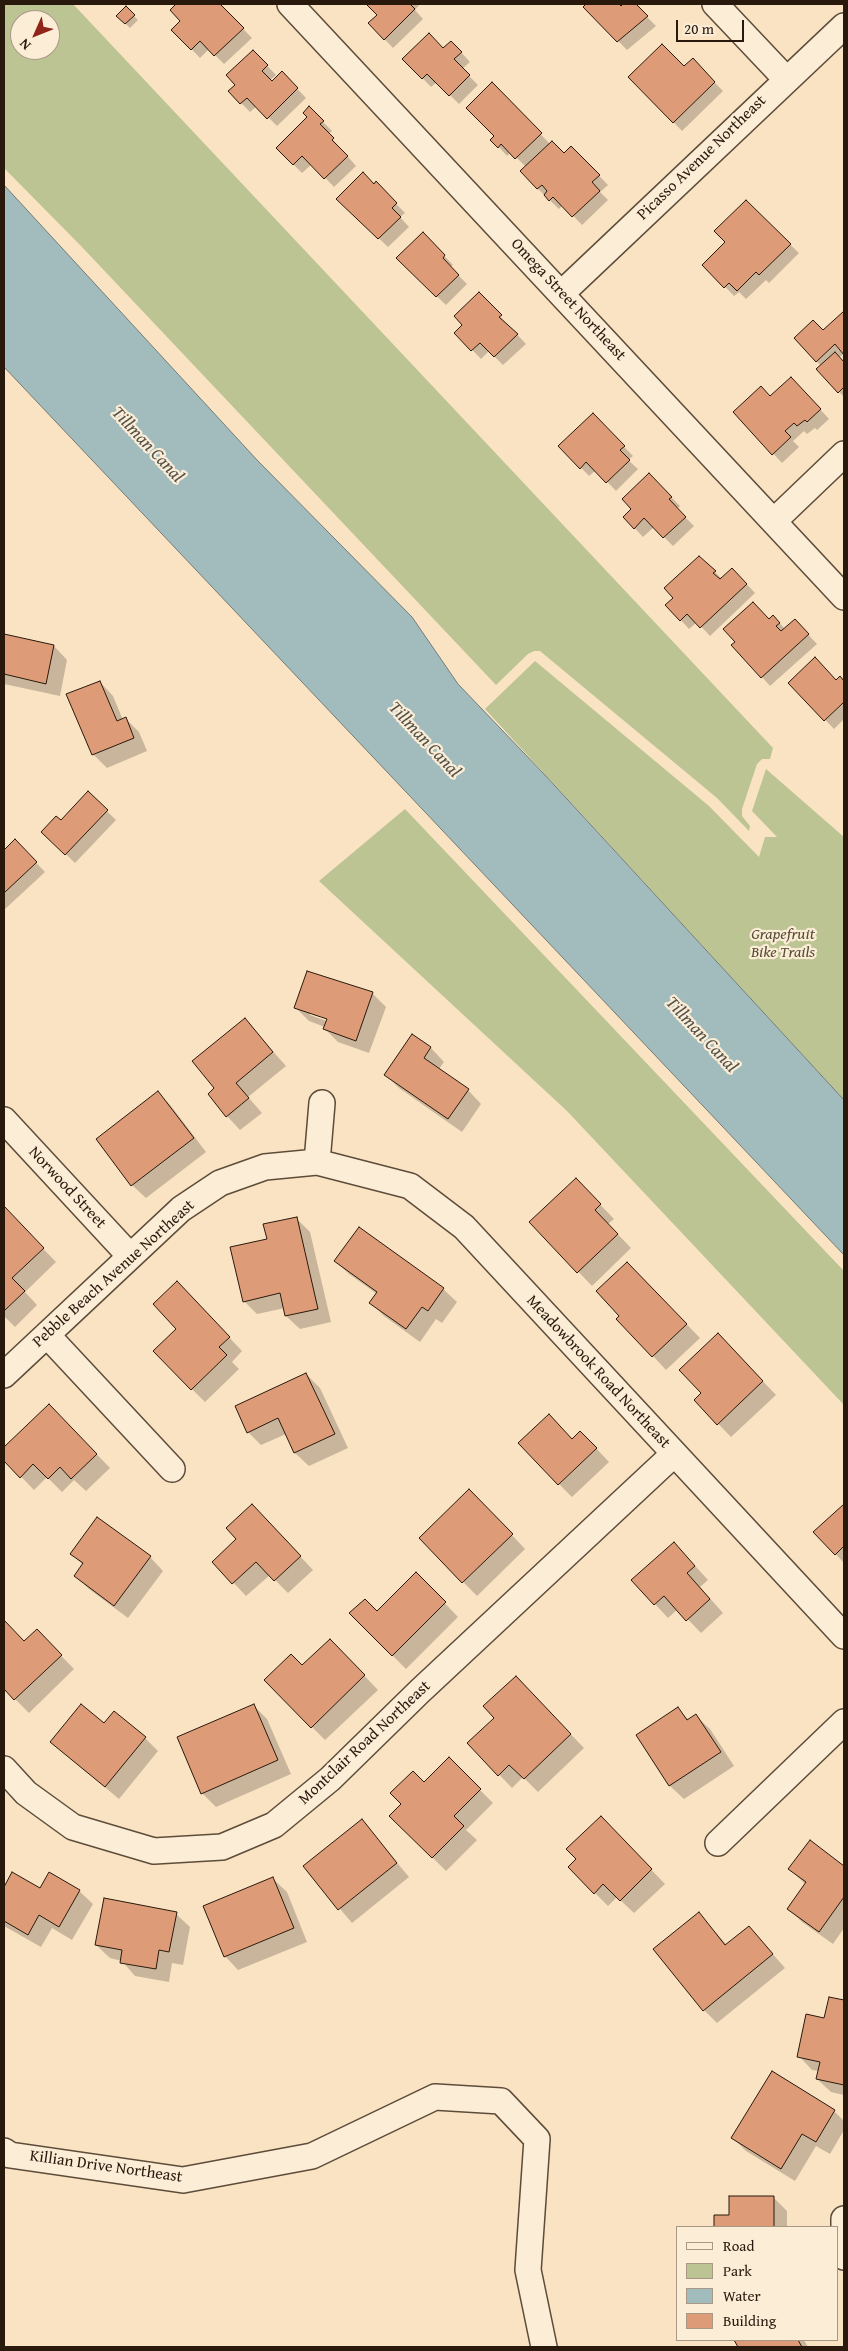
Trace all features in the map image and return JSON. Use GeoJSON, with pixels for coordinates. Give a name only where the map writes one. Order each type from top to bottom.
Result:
{"type":"FeatureCollection","features":[{"type":"Feature","properties":{"kind":"street","name":"Omega Street Northeast"},"geometry":{"type":"LineString","coordinates":[[290,4],[844,597]]}},
{"type":"Feature","properties":{"kind":"street"},"geometry":{"type":"LineString","coordinates":[[715,4],[786,79]]}},
{"type":"Feature","properties":{"kind":"street","name":"Picasso Avenue Northeast"},"geometry":{"type":"LineString","coordinates":[[562,293],[844,26]]}},
{"type":"Feature","properties":{"kind":"street"},"geometry":{"type":"LineString","coordinates":[[774,521],[844,454]]}},
{"type":"Feature","properties":{"kind":"street"},"geometry":{"type":"LineString","coordinates":[[317,1162],[322,1103]]}},
{"type":"Feature","properties":{"kind":"street","name":"Norwood Street"},"geometry":{"type":"LineString","coordinates":[[4,1120],[130,1256]]}},
{"type":"Feature","properties":{"kind":"street","name":"Pebble Beach Avenue Northeast"},"geometry":{"type":"LineString","coordinates":[[4,1375],[181,1209],[220,1183],[265,1167],[317,1162]]}},
{"type":"Feature","properties":{"kind":"street","name":"Meadowbrook Road Northeast"},"geometry":{"type":"LineString","coordinates":[[317,1162],[410,1186],[464,1227],[844,1636]]}},
{"type":"Feature","properties":{"kind":"street"},"geometry":{"type":"LineString","coordinates":[[47,1335],[172,1469]]}},
{"type":"Feature","properties":{"kind":"street","name":"Montclair Road Northeast"},"geometry":{"type":"LineString","coordinates":[[4,1769],[26,1793],[73,1827],[154,1851],[222,1847],[274,1825],[330,1779],[420,1691],[674,1454]]}},
{"type":"Feature","properties":{"kind":"street"},"geometry":{"type":"LineString","coordinates":[[718,1843],[844,1722]]}},
{"type":"Feature","properties":{"kind":"street","name":"Killian Drive Northeast"},"geometry":{"type":"LineString","coordinates":[[4,2152],[10,2155],[183,2180],[312,2156],[435,2097],[500,2101],[537,2139],[528,2270],[544,2347]]}},
{"type":"Feature","properties":{"kind":"street"},"geometry":{"type":"LineString","coordinates":[[844,2219],[844,2257]]}},
{"type":"Feature","properties":{"kind":"green space"},"geometry":{"type":"Polygon","coordinates":[[[4,4],[73,4],[773,748],[770,759],[762,759],[757,764],[742,809],[742,816],[750,826],[749,831],[717,798],[540,651],[528,654],[496,685],[81,246],[4,168],[4,4]]]}},
{"type":"Feature","properties":{"kind":"green space","name":"Grapefruit Bike Trails"},"geometry":{"type":"Polygon","coordinates":[[[535,661],[709,806],[759,857],[765,837],[777,837],[752,811],[766,769],[844,837],[844,1100],[485,709],[535,661]]]}},
{"type":"Feature","properties":{"kind":"green space"},"geometry":{"type":"Polygon","coordinates":[[[405,809],[844,1271],[844,1405],[567,1111],[319,881],[405,809]]]}},
{"type":"Feature","properties":{"kind":"water","name":"Tillman Canal"},"geometry":{"type":"Polygon","coordinates":[[[4,185],[257,460],[412,617],[458,684],[544,774],[844,1100],[844,1255],[4,367],[4,185]]]}},
{"type":"Feature","properties":{"kind":"building"},"geometry":{"type":"Polygon","coordinates":[[[176,4],[220,4],[244,28],[214,56],[200,41],[191,50],[171,30],[180,21],[170,10],[176,4]]]}},
{"type":"Feature","properties":{"kind":"building"},"geometry":{"type":"Polygon","coordinates":[[[366,4],[410,4],[415,9],[384,40],[368,23],[377,15],[366,4]]]}},
{"type":"Feature","properties":{"kind":"building"},"geometry":{"type":"Polygon","coordinates":[[[586,4],[619,4],[621,6],[623,4],[636,4],[648,16],[617,42],[583,7],[586,4]]]}},
{"type":"Feature","properties":{"kind":"building"},"geometry":{"type":"Polygon","coordinates":[[[126,6],[135,15],[125,24],[116,16],[126,6]]]}},
{"type":"Feature","properties":{"kind":"building"},"geometry":{"type":"Polygon","coordinates":[[[429,33],[443,48],[451,41],[462,52],[454,59],[470,75],[449,96],[427,74],[422,79],[402,59],[429,33]]]}},
{"type":"Feature","properties":{"kind":"building"},"geometry":{"type":"Polygon","coordinates":[[[662,44],[684,66],[693,58],[715,82],[673,123],[628,77],[662,44]]]}},
{"type":"Feature","properties":{"kind":"building"},"geometry":{"type":"Polygon","coordinates":[[[253,50],[268,65],[262,71],[272,81],[282,71],[298,88],[267,119],[247,98],[240,104],[228,91],[235,85],[226,75],[253,50]]]}},
{"type":"Feature","properties":{"kind":"building"},"geometry":{"type":"Polygon","coordinates":[[[492,82],[542,133],[515,159],[501,144],[498,148],[490,140],[494,136],[466,108],[492,82]]]}},
{"type":"Feature","properties":{"kind":"building"},"geometry":{"type":"Polygon","coordinates":[[[309,106],[324,121],[320,124],[334,138],[332,140],[348,156],[324,179],[302,156],[293,165],[276,148],[307,117],[303,113],[309,106]]]}},
{"type":"Feature","properties":{"kind":"building"},"geometry":{"type":"Polygon","coordinates":[[[552,141],[564,153],[571,146],[600,175],[592,182],[600,191],[572,217],[553,197],[549,201],[544,195],[547,191],[542,185],[537,189],[520,171],[552,141]]]}},
{"type":"Feature","properties":{"kind":"building"},"geometry":{"type":"Polygon","coordinates":[[[363,172],[374,184],[376,181],[397,203],[392,208],[401,217],[378,239],[336,199],[363,172]]]}},
{"type":"Feature","properties":{"kind":"building"},"geometry":{"type":"Polygon","coordinates":[[[746,200],[791,244],[759,275],[756,272],[737,291],[729,283],[724,288],[702,265],[725,242],[714,231],[746,200]]]}},
{"type":"Feature","properties":{"kind":"building"},"geometry":{"type":"Polygon","coordinates":[[[423,232],[445,255],[443,258],[459,275],[436,297],[396,258],[423,232]]]}},
{"type":"Feature","properties":{"kind":"building"},"geometry":{"type":"Polygon","coordinates":[[[479,292],[502,315],[499,317],[518,334],[494,357],[480,343],[471,351],[454,333],[462,325],[454,316],[479,292]]]}},
{"type":"Feature","properties":{"kind":"building"},"geometry":{"type":"Polygon","coordinates":[[[844,311],[844,355],[835,344],[816,362],[794,338],[813,320],[823,330],[844,311]]]}},
{"type":"Feature","properties":{"kind":"building"},"geometry":{"type":"Polygon","coordinates":[[[835,352],[844,362],[844,387],[838,393],[816,369],[835,352]]]}},
{"type":"Feature","properties":{"kind":"building"},"geometry":{"type":"Polygon","coordinates":[[[791,377],[821,409],[807,422],[805,420],[797,426],[794,423],[785,431],[791,437],[772,455],[733,412],[761,386],[770,396],[791,377]]]}},
{"type":"Feature","properties":{"kind":"building"},"geometry":{"type":"Polygon","coordinates":[[[593,413],[625,446],[620,450],[630,460],[606,483],[586,462],[580,469],[558,446],[593,413]]]}},
{"type":"Feature","properties":{"kind":"building"},"geometry":{"type":"Polygon","coordinates":[[[649,473],[672,497],[669,499],[686,517],[663,538],[644,518],[634,529],[623,517],[631,509],[622,499],[649,473]]]}},
{"type":"Feature","properties":{"kind":"building"},"geometry":{"type":"Polygon","coordinates":[[[699,556],[716,571],[713,573],[720,579],[732,568],[747,584],[700,628],[687,614],[680,621],[665,605],[673,598],[664,588],[699,556]]]}},
{"type":"Feature","properties":{"kind":"building"},"geometry":{"type":"Polygon","coordinates":[[[753,602],[769,619],[773,615],[780,623],[776,626],[781,631],[795,619],[809,634],[761,678],[731,645],[735,642],[723,629],[753,602]]]}},
{"type":"Feature","properties":{"kind":"building"},"geometry":{"type":"Polygon","coordinates":[[[4,634],[54,645],[46,684],[4,674],[4,634]]]}},
{"type":"Feature","properties":{"kind":"building"},"geometry":{"type":"Polygon","coordinates":[[[815,657],[836,680],[840,676],[844,681],[844,702],[824,721],[788,683],[815,657]]]}},
{"type":"Feature","properties":{"kind":"building"},"geometry":{"type":"Polygon","coordinates":[[[100,681],[117,721],[126,717],[134,738],[92,755],[66,694],[100,681]]]}},
{"type":"Feature","properties":{"kind":"building"},"geometry":{"type":"Polygon","coordinates":[[[88,791],[108,810],[65,855],[41,832],[56,816],[61,820],[88,791]]]}},
{"type":"Feature","properties":{"kind":"building"},"geometry":{"type":"Polygon","coordinates":[[[15,839],[37,862],[4,893],[4,850],[15,839]]]}},
{"type":"Feature","properties":{"kind":"building"},"geometry":{"type":"Polygon","coordinates":[[[307,971],[373,992],[356,1041],[323,1029],[327,1019],[294,1008],[307,971]]]}},
{"type":"Feature","properties":{"kind":"building"},"geometry":{"type":"Polygon","coordinates":[[[245,1018],[273,1052],[236,1083],[249,1098],[226,1117],[208,1094],[214,1088],[192,1061],[245,1018]]]}},
{"type":"Feature","properties":{"kind":"building"},"geometry":{"type":"Polygon","coordinates":[[[412,1034],[431,1047],[424,1058],[469,1089],[448,1119],[384,1075],[412,1034]]]}},
{"type":"Feature","properties":{"kind":"building"},"geometry":{"type":"Polygon","coordinates":[[[158,1091],[194,1138],[131,1186],[96,1139],[158,1091]]]}},
{"type":"Feature","properties":{"kind":"building"},"geometry":{"type":"Polygon","coordinates":[[[576,1178],[601,1204],[595,1210],[618,1234],[577,1273],[529,1222],[576,1178]]]}},
{"type":"Feature","properties":{"kind":"building"},"geometry":{"type":"Polygon","coordinates":[[[4,1206],[44,1248],[12,1278],[25,1291],[4,1311],[4,1206]]]}},
{"type":"Feature","properties":{"kind":"building"},"geometry":{"type":"Polygon","coordinates":[[[297,1217],[318,1309],[285,1316],[280,1293],[243,1302],[230,1247],[267,1239],[263,1224],[297,1217]]]}},
{"type":"Feature","properties":{"kind":"building"},"geometry":{"type":"Polygon","coordinates":[[[359,1227],[444,1288],[428,1311],[422,1307],[406,1329],[369,1303],[377,1292],[334,1261],[359,1227]]]}},
{"type":"Feature","properties":{"kind":"building"},"geometry":{"type":"Polygon","coordinates":[[[627,1262],[687,1324],[652,1357],[616,1319],[619,1316],[596,1291],[627,1262]]]}},
{"type":"Feature","properties":{"kind":"building"},"geometry":{"type":"Polygon","coordinates":[[[177,1281],[230,1337],[219,1347],[227,1355],[191,1390],[153,1351],[176,1329],[153,1304],[177,1281]]]}},
{"type":"Feature","properties":{"kind":"building"},"geometry":{"type":"Polygon","coordinates":[[[718,1333],[763,1381],[717,1425],[694,1400],[701,1393],[679,1370],[718,1333]]]}},
{"type":"Feature","properties":{"kind":"building"},"geometry":{"type":"Polygon","coordinates":[[[306,1373],[335,1434],[294,1453],[278,1418],[247,1433],[235,1406],[306,1373]]]}},
{"type":"Feature","properties":{"kind":"building"},"geometry":{"type":"Polygon","coordinates":[[[49,1404],[97,1454],[71,1479],[60,1467],[48,1479],[33,1464],[20,1478],[4,1461],[4,1447],[49,1404]]]}},
{"type":"Feature","properties":{"kind":"building"},"geometry":{"type":"Polygon","coordinates":[[[549,1414],[572,1439],[580,1431],[597,1448],[558,1485],[518,1443],[549,1414]]]}},
{"type":"Feature","properties":{"kind":"building"},"geometry":{"type":"Polygon","coordinates":[[[469,1489],[513,1534],[462,1583],[419,1538],[469,1489]]]}},
{"type":"Feature","properties":{"kind":"building"},"geometry":{"type":"Polygon","coordinates":[[[252,1504],[301,1556],[274,1581],[256,1562],[232,1584],[212,1562],[236,1539],[226,1528],[252,1504]]]}},
{"type":"Feature","properties":{"kind":"building"},"geometry":{"type":"Polygon","coordinates":[[[844,1504],[844,1546],[835,1555],[813,1532],[844,1504]]]}},
{"type":"Feature","properties":{"kind":"building"},"geometry":{"type":"Polygon","coordinates":[[[97,1517],[151,1556],[114,1606],[74,1576],[83,1563],[70,1554],[97,1517]]]}},
{"type":"Feature","properties":{"kind":"building"},"geometry":{"type":"Polygon","coordinates":[[[674,1542],[695,1566],[687,1573],[710,1599],[686,1621],[664,1596],[654,1605],[631,1580],[674,1542]]]}},
{"type":"Feature","properties":{"kind":"building"},"geometry":{"type":"Polygon","coordinates":[[[416,1572],[446,1602],[392,1656],[349,1613],[365,1599],[377,1611],[416,1572]]]}},
{"type":"Feature","properties":{"kind":"building"},"geometry":{"type":"Polygon","coordinates":[[[4,1620],[24,1641],[37,1629],[62,1655],[14,1700],[4,1689],[4,1620]]]}},
{"type":"Feature","properties":{"kind":"building"},"geometry":{"type":"Polygon","coordinates":[[[330,1639],[365,1675],[311,1728],[264,1680],[291,1654],[302,1665],[330,1639]]]}},
{"type":"Feature","properties":{"kind":"building"},"geometry":{"type":"Polygon","coordinates":[[[516,1676],[571,1734],[524,1779],[509,1765],[498,1776],[467,1743],[494,1718],[483,1706],[516,1676]]]}},
{"type":"Feature","properties":{"kind":"building"},"geometry":{"type":"Polygon","coordinates":[[[81,1704],[104,1723],[114,1711],[146,1737],[105,1787],[50,1742],[81,1704]]]}},
{"type":"Feature","properties":{"kind":"building"},"geometry":{"type":"Polygon","coordinates":[[[254,1704],[278,1760],[201,1794],[177,1737],[254,1704]]]}},
{"type":"Feature","properties":{"kind":"building"},"geometry":{"type":"Polygon","coordinates":[[[678,1707],[687,1720],[696,1714],[721,1752],[669,1786],[636,1735],[678,1707]]]}},
{"type":"Feature","properties":{"kind":"building"},"geometry":{"type":"Polygon","coordinates":[[[449,1757],[481,1789],[454,1816],[464,1826],[432,1858],[389,1816],[401,1804],[390,1793],[413,1771],[424,1782],[449,1757]]]}},
{"type":"Feature","properties":{"kind":"building"},"geometry":{"type":"Polygon","coordinates":[[[601,1816],[652,1869],[620,1901],[603,1884],[594,1894],[568,1867],[576,1859],[566,1849],[601,1816]]]}},
{"type":"Feature","properties":{"kind":"building"},"geometry":{"type":"Polygon","coordinates":[[[362,1819],[397,1863],[338,1910],[303,1866],[362,1819]]]}},
{"type":"Feature","properties":{"kind":"building"},"geometry":{"type":"Polygon","coordinates":[[[810,1840],[844,1866],[844,1897],[819,1932],[787,1909],[806,1882],[788,1869],[810,1840]]]}},
{"type":"Feature","properties":{"kind":"building"},"geometry":{"type":"Polygon","coordinates":[[[12,1872],[40,1888],[49,1872],[80,1890],[59,1927],[39,1915],[28,1935],[4,1921],[4,1887],[12,1872]]]}},
{"type":"Feature","properties":{"kind":"building"},"geometry":{"type":"Polygon","coordinates":[[[273,1877],[294,1928],[224,1957],[203,1906],[273,1877]]]}},
{"type":"Feature","properties":{"kind":"building"},"geometry":{"type":"Polygon","coordinates":[[[104,1898],[177,1912],[169,1952],[159,1950],[156,1969],[120,1963],[122,1950],[95,1945],[104,1898]]]}},
{"type":"Feature","properties":{"kind":"building"},"geometry":{"type":"Polygon","coordinates":[[[699,1912],[725,1945],[749,1926],[773,1954],[703,2011],[653,1949],[699,1912]]]}},
{"type":"Feature","properties":{"kind":"building"},"geometry":{"type":"Polygon","coordinates":[[[829,1997],[844,2000],[844,2085],[816,2079],[820,2062],[797,2057],[806,2014],[824,2018],[829,1997]]]}},
{"type":"Feature","properties":{"kind":"building"},"geometry":{"type":"Polygon","coordinates":[[[772,2071],[835,2110],[816,2142],[802,2134],[781,2169],[731,2138],[772,2071]]]}},
{"type":"Feature","properties":{"kind":"building"},"geometry":{"type":"Polygon","coordinates":[[[729,2196],[774,2196],[774,2226],[714,2226],[714,2215],[729,2215],[729,2196]]]}},
{"type":"Feature","properties":{"kind":"building"},"geometry":{"type":"Polygon","coordinates":[[[735,2341],[799,2341],[802,2347],[738,2347],[735,2341]]]}}]}
